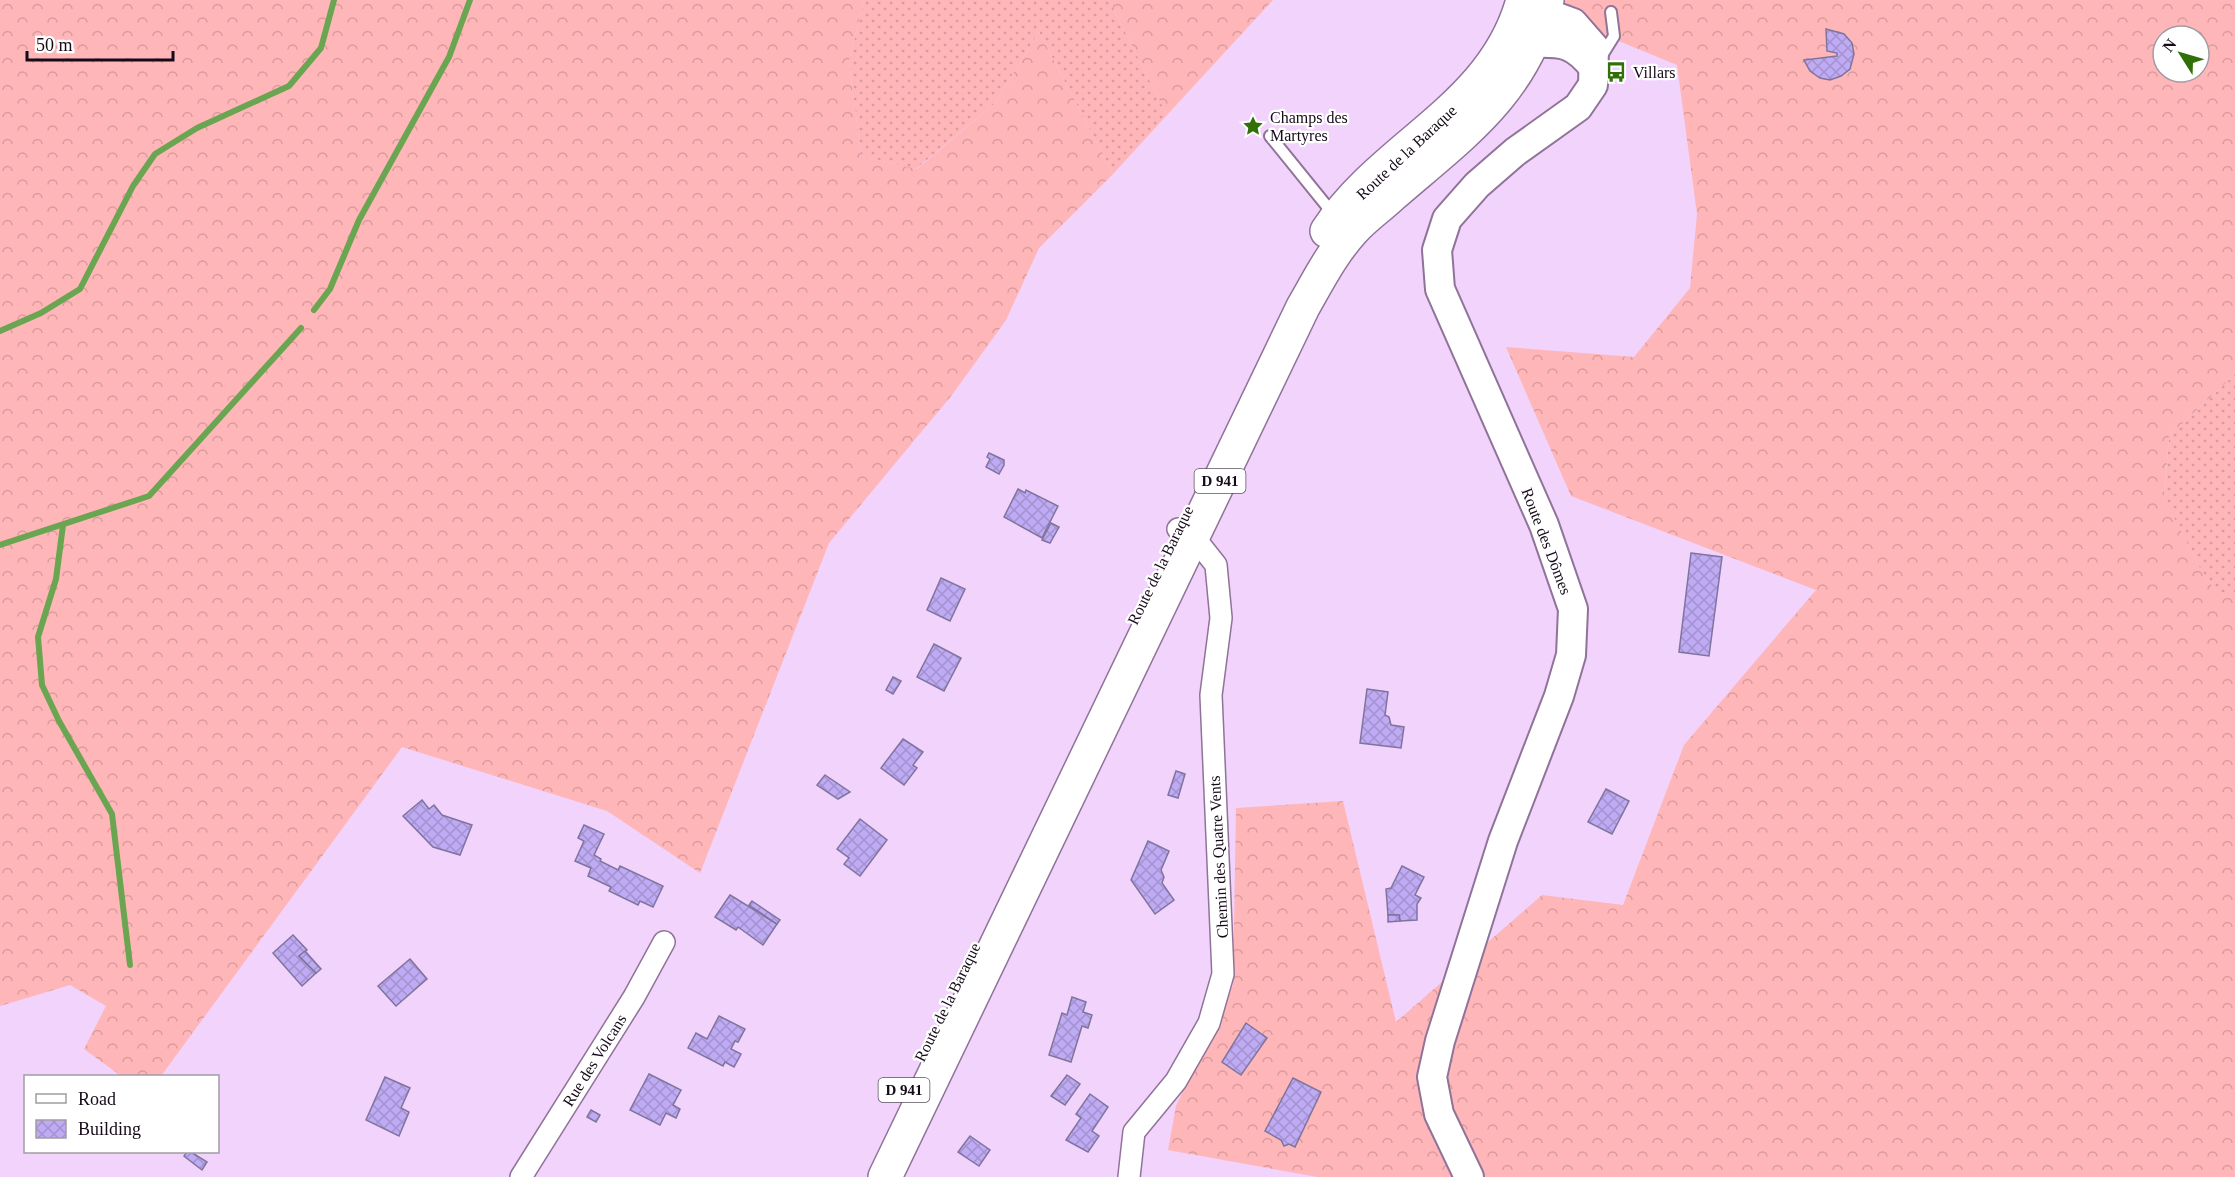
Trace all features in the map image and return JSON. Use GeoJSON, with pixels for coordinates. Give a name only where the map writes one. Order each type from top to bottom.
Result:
{"type":"FeatureCollection","features":[{"type":"Feature","properties":{"kind":"main road","name":"Route de la Baraque"},"geometry":{"type":"LineString","coordinates":[[861,1177],[1185,533],[1326,266],[1353,230],[1485,113],[1515,78],[1522,38],[1537,4]]}},
{"type":"Feature","properties":{"kind":"main road","name":"Route de la Baraque"},"geometry":{"type":"LineString","coordinates":[[885,1177],[1185,533],[1306,265],[1336,218],[1369,183],[1463,99],[1522,38]]}},
{"type":"Feature","properties":{"kind":"street","name":"Route des Dômes"},"geometry":{"type":"LineString","coordinates":[[1469,1177],[1439,1114],[1432,1077],[1440,1041],[1503,841],[1559,696],[1571,654],[1573,609],[1544,525],[1440,289],[1437,250],[1447,219],[1477,185],[1515,152],[1578,107],[1593,85],[1594,47],[1573,23],[1537,4]]}},
{"type":"Feature","properties":{"kind":"street"},"geometry":{"type":"LineString","coordinates":[[1522,38],[1563,42],[1585,57],[1594,68]]}},
{"type":"Feature","properties":{"kind":"street","name":"Chemin des Quatre Vents"},"geometry":{"type":"LineString","coordinates":[[1129,1177],[1134,1132],[1176,1081],[1209,1023],[1223,974],[1211,695],[1221,618],[1216,565],[1185,533]]}},
{"type":"Feature","properties":{"kind":"street","name":"Rue des Volcans"},"geometry":{"type":"LineString","coordinates":[[520,1177],[634,997],[664,942]]}},
{"type":"Feature","properties":{"kind":"lane"},"geometry":{"type":"LineString","coordinates":[[1594,68],[1614,36],[1611,12]]}},
{"type":"Feature","properties":{"kind":"lane"},"geometry":{"type":"LineString","coordinates":[[1270,136],[1336,218]]}},
{"type":"Feature","properties":{"kind":"green space"},"geometry":{"type":"Polygon","coordinates":[[[0,0],[864,0],[849,61],[861,156],[917,169],[994,104],[1039,32],[1113,174],[1039,248],[1006,320],[952,395],[829,543],[700,873],[607,811],[402,747],[162,1075],[120,1075],[84,1049],[106,1006],[70,985],[0,1006],[0,0]]]}},
{"type":"Feature","properties":{"kind":"green space"},"geometry":{"type":"Polygon","coordinates":[[[864,0],[1109,0],[1167,115],[1113,174],[1039,32],[994,104],[916,169],[861,156],[849,61],[864,0]]]}},
{"type":"Feature","properties":{"kind":"green space"},"geometry":{"type":"Polygon","coordinates":[[[1109,0],[1273,0],[1167,115],[1109,0]]]}},
{"type":"Feature","properties":{"kind":"green space"},"geometry":{"type":"Polygon","coordinates":[[[1519,0],[2235,0],[2235,374],[2169,436],[2164,498],[2204,576],[2217,592],[2235,592],[2235,1177],[1317,1177],[1168,1150],[1176,1106],[1233,985],[1236,808],[1343,801],[1396,1022],[1542,895],[1623,905],[1684,745],[1816,590],[1571,496],[1506,347],[1634,357],[1690,288],[1697,214],[1677,65],[1519,0]]]}},
{"type":"Feature","properties":{"kind":"green space"},"geometry":{"type":"Polygon","coordinates":[[[2235,374],[2235,592],[2217,592],[2204,576],[2164,499],[2169,436],[2235,374]]]}},
{"type":"Feature","properties":{"kind":"building"},"geometry":{"type":"Polygon","coordinates":[[[1826,29],[1844,34],[1852,43],[1854,54],[1850,69],[1830,80],[1820,78],[1810,71],[1804,60],[1837,56],[1837,53],[1827,51],[1826,29]]]}},
{"type":"Feature","properties":{"kind":"building"},"geometry":{"type":"Polygon","coordinates":[[[989,453],[1004,460],[999,474],[986,467],[990,459],[987,457],[989,453]]]}},
{"type":"Feature","properties":{"kind":"building"},"geometry":{"type":"Polygon","coordinates":[[[1018,489],[1025,493],[1026,490],[1058,506],[1042,538],[1004,517],[1018,489]]]}},
{"type":"Feature","properties":{"kind":"building"},"geometry":{"type":"Polygon","coordinates":[[[1051,523],[1059,527],[1050,543],[1042,540],[1051,523]]]}},
{"type":"Feature","properties":{"kind":"building"},"geometry":{"type":"Polygon","coordinates":[[[1691,553],[1722,557],[1709,656],[1679,652],[1691,553]]]}},
{"type":"Feature","properties":{"kind":"building"},"geometry":{"type":"Polygon","coordinates":[[[941,578],[965,589],[950,621],[927,610],[941,578]]]}},
{"type":"Feature","properties":{"kind":"building"},"geometry":{"type":"Polygon","coordinates":[[[934,644],[961,658],[944,691],[917,677],[934,644]]]}},
{"type":"Feature","properties":{"kind":"building"},"geometry":{"type":"Polygon","coordinates":[[[893,677],[901,681],[893,694],[886,690],[893,677]]]}},
{"type":"Feature","properties":{"kind":"building"},"geometry":{"type":"Polygon","coordinates":[[[1367,689],[1388,692],[1385,715],[1389,717],[1391,725],[1404,727],[1401,748],[1360,743],[1367,689]]]}},
{"type":"Feature","properties":{"kind":"building"},"geometry":{"type":"Polygon","coordinates":[[[903,739],[923,752],[913,765],[917,768],[904,785],[881,768],[903,739]]]}},
{"type":"Feature","properties":{"kind":"building"},"geometry":{"type":"Polygon","coordinates":[[[1176,771],[1185,774],[1178,798],[1168,795],[1176,771]]]}},
{"type":"Feature","properties":{"kind":"building"},"geometry":{"type":"Polygon","coordinates":[[[825,775],[850,792],[838,799],[817,785],[825,775]]]}},
{"type":"Feature","properties":{"kind":"building"},"geometry":{"type":"Polygon","coordinates":[[[1606,789],[1629,801],[1612,834],[1588,822],[1606,789]]]}},
{"type":"Feature","properties":{"kind":"building"},"geometry":{"type":"Polygon","coordinates":[[[422,800],[429,809],[434,805],[442,815],[472,825],[460,855],[433,847],[403,816],[422,800]]]}},
{"type":"Feature","properties":{"kind":"building"},"geometry":{"type":"Polygon","coordinates":[[[860,819],[887,840],[860,876],[844,864],[849,858],[837,849],[860,819]]]}},
{"type":"Feature","properties":{"kind":"building"},"geometry":{"type":"Polygon","coordinates":[[[584,825],[604,834],[594,855],[601,859],[600,861],[618,870],[620,866],[663,886],[653,907],[640,901],[638,905],[609,891],[611,887],[588,876],[591,868],[575,861],[584,841],[578,838],[584,825]]]}},
{"type":"Feature","properties":{"kind":"building"},"geometry":{"type":"Polygon","coordinates":[[[1148,841],[1169,851],[1161,870],[1164,877],[1162,883],[1174,900],[1155,914],[1131,880],[1148,841]]]}},
{"type":"Feature","properties":{"kind":"building"},"geometry":{"type":"Polygon","coordinates":[[[1402,866],[1424,877],[1415,895],[1421,898],[1417,904],[1417,920],[1400,921],[1399,915],[1388,915],[1386,889],[1391,888],[1402,866]]]}},
{"type":"Feature","properties":{"kind":"building"},"geometry":{"type":"Polygon","coordinates":[[[730,895],[777,924],[763,945],[738,927],[736,930],[715,917],[730,895]]]}},
{"type":"Feature","properties":{"kind":"building"},"geometry":{"type":"Polygon","coordinates":[[[752,901],[780,920],[777,924],[749,905],[752,901]]]}},
{"type":"Feature","properties":{"kind":"building"},"geometry":{"type":"Polygon","coordinates":[[[1388,915],[1399,915],[1400,921],[1388,922],[1388,915]]]}},
{"type":"Feature","properties":{"kind":"building"},"geometry":{"type":"Polygon","coordinates":[[[293,935],[307,950],[299,956],[316,973],[302,986],[273,953],[293,935]]]}},
{"type":"Feature","properties":{"kind":"building"},"geometry":{"type":"Polygon","coordinates":[[[305,951],[321,969],[316,973],[299,956],[305,951]]]}},
{"type":"Feature","properties":{"kind":"building"},"geometry":{"type":"Polygon","coordinates":[[[410,959],[427,979],[396,1006],[378,986],[410,959]]]}},
{"type":"Feature","properties":{"kind":"building"},"geometry":{"type":"Polygon","coordinates":[[[1072,997],[1086,1002],[1083,1012],[1092,1015],[1088,1028],[1082,1026],[1071,1062],[1049,1055],[1062,1013],[1067,1015],[1072,997]]]}},
{"type":"Feature","properties":{"kind":"building"},"geometry":{"type":"Polygon","coordinates":[[[719,1016],[745,1029],[731,1049],[741,1054],[734,1067],[725,1062],[723,1066],[688,1048],[696,1033],[707,1039],[719,1016]]]}},
{"type":"Feature","properties":{"kind":"building"},"geometry":{"type":"Polygon","coordinates":[[[1246,1023],[1267,1038],[1241,1075],[1222,1062],[1246,1023]]]}},
{"type":"Feature","properties":{"kind":"building"},"geometry":{"type":"Polygon","coordinates":[[[649,1074],[681,1090],[673,1105],[680,1109],[676,1118],[666,1113],[660,1125],[630,1110],[649,1074]]]}},
{"type":"Feature","properties":{"kind":"building"},"geometry":{"type":"Polygon","coordinates":[[[1067,1075],[1080,1084],[1065,1105],[1051,1096],[1067,1075]]]}},
{"type":"Feature","properties":{"kind":"building"},"geometry":{"type":"Polygon","coordinates":[[[385,1077],[410,1088],[401,1108],[409,1112],[399,1136],[366,1120],[385,1077]]]}},
{"type":"Feature","properties":{"kind":"building"},"geometry":{"type":"Polygon","coordinates":[[[1293,1078],[1321,1092],[1295,1147],[1289,1144],[1284,1146],[1281,1140],[1265,1131],[1293,1078]]]}},
{"type":"Feature","properties":{"kind":"building"},"geometry":{"type":"Polygon","coordinates":[[[1090,1094],[1108,1107],[1092,1131],[1099,1136],[1088,1152],[1066,1140],[1081,1118],[1076,1114],[1090,1094]]]}},
{"type":"Feature","properties":{"kind":"building"},"geometry":{"type":"Polygon","coordinates":[[[591,1110],[600,1115],[596,1122],[587,1117],[591,1110]]]}},
{"type":"Feature","properties":{"kind":"building"},"geometry":{"type":"Polygon","coordinates":[[[970,1136],[990,1150],[979,1166],[958,1152],[970,1136]]]}},
{"type":"Feature","properties":{"kind":"building"},"geometry":{"type":"Polygon","coordinates":[[[186,1153],[193,1153],[207,1162],[202,1170],[184,1156],[186,1153]]]}},
{"type":"Feature","properties":{"kind":"waterway"},"geometry":{"type":"LineString","coordinates":[[0,331],[41,313],[80,289],[133,186],[155,154],[197,128],[289,86],[321,48],[334,0]]}},
{"type":"Feature","properties":{"kind":"waterway"},"geometry":{"type":"LineString","coordinates":[[314,310],[330,289],[359,220],[449,57],[470,0]]}},
{"type":"Feature","properties":{"kind":"waterway"},"geometry":{"type":"LineString","coordinates":[[0,545],[149,496],[301,328]]}},
{"type":"Feature","properties":{"kind":"waterway"},"geometry":{"type":"LineString","coordinates":[[63,525],[56,579],[38,637],[42,685],[59,721],[112,814],[130,965]]}},
{"type":"Feature","properties":{"kind":"place","name":"Villars"},"geometry":{"type":"Point","coordinates":[1616,72]}},
{"type":"Feature","properties":{"kind":"place","name":"Champs des Martyres"},"geometry":{"type":"Point","coordinates":[1253,126]}}]}
